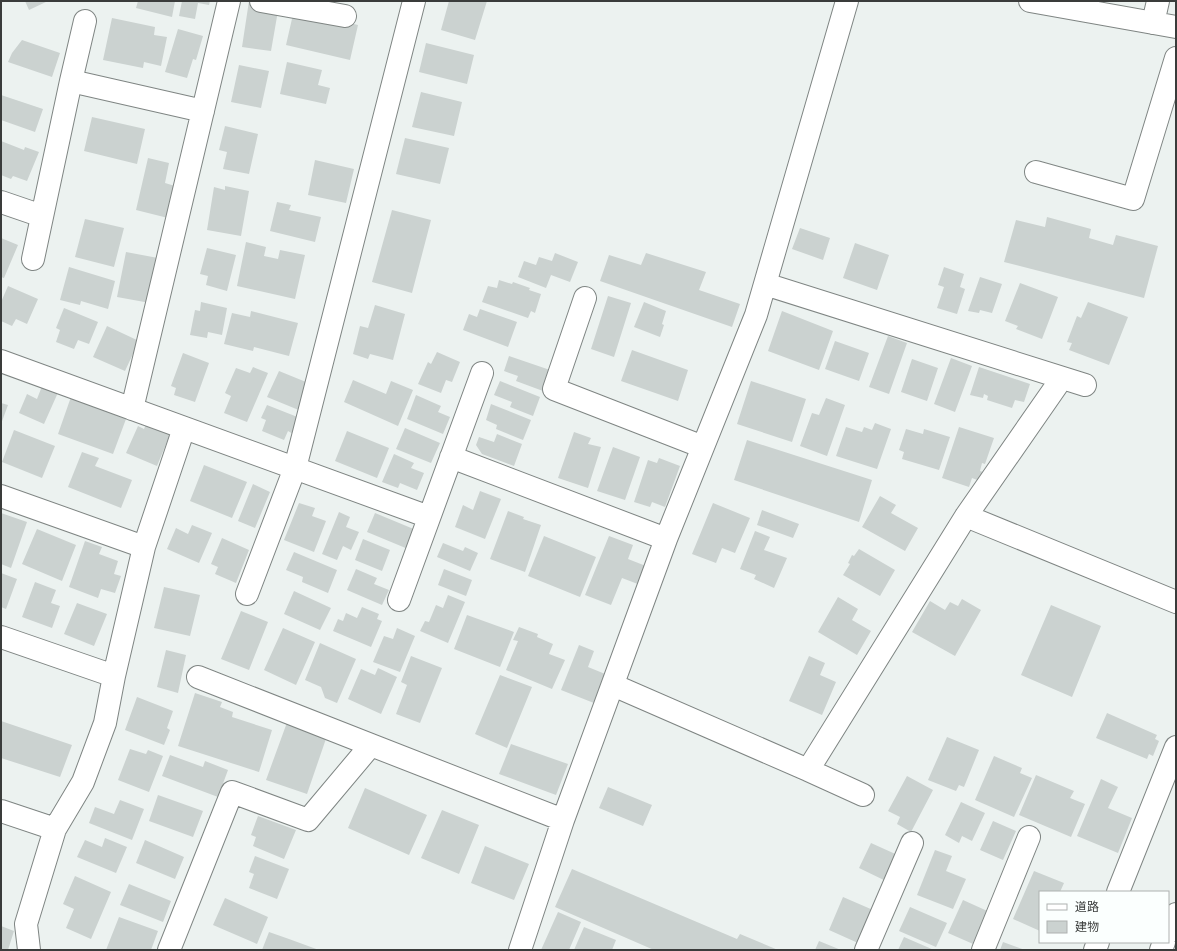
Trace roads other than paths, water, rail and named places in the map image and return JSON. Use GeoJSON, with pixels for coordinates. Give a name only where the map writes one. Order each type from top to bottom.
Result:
{"type":"FeatureCollection","features":[{"type":"Feature","properties":{"kind":"street"},"geometry":{"type":"LineString","coordinates":[[132,409],[228,1]]}},
{"type":"Feature","properties":{"kind":"street"},"geometry":{"type":"LineString","coordinates":[[261,1],[345,16]]}},
{"type":"Feature","properties":{"kind":"street"},"geometry":{"type":"LineString","coordinates":[[247,594],[295,468],[414,1]]}},
{"type":"Feature","properties":{"kind":"street"},"geometry":{"type":"LineString","coordinates":[[520,950],[563,820],[666,538],[756,315],[847,1]]}},
{"type":"Feature","properties":{"kind":"street"},"geometry":{"type":"LineString","coordinates":[[1030,1],[1176,27]]}},
{"type":"Feature","properties":{"kind":"street"},"geometry":{"type":"LineString","coordinates":[[1153,23],[1158,1]]}},
{"type":"Feature","properties":{"kind":"street"},"geometry":{"type":"LineString","coordinates":[[33,259],[85,21]]}},
{"type":"Feature","properties":{"kind":"street"},"geometry":{"type":"LineString","coordinates":[[1036,172],[1133,199],[1176,58]]}},
{"type":"Feature","properties":{"kind":"street"},"geometry":{"type":"LineString","coordinates":[[71,81],[202,111]]}},
{"type":"Feature","properties":{"kind":"street"},"geometry":{"type":"LineString","coordinates":[[1,202],[42,216]]}},
{"type":"Feature","properties":{"kind":"street"},"geometry":{"type":"LineString","coordinates":[[765,284],[1085,385]]}},
{"type":"Feature","properties":{"kind":"street"},"geometry":{"type":"LineString","coordinates":[[585,298],[554,389],[703,447]]}},
{"type":"Feature","properties":{"kind":"street"},"geometry":{"type":"LineString","coordinates":[[1,361],[429,517]]}},
{"type":"Feature","properties":{"kind":"street"},"geometry":{"type":"LineString","coordinates":[[399,600],[482,373]]}},
{"type":"Feature","properties":{"kind":"street"},"geometry":{"type":"LineString","coordinates":[[808,770],[966,516],[1062,378]]}},
{"type":"Feature","properties":{"kind":"street"},"geometry":{"type":"LineString","coordinates":[[29,950],[26,924],[56,829],[82,782],[105,722],[114,676],[144,547],[184,428]]}},
{"type":"Feature","properties":{"kind":"street"},"geometry":{"type":"LineString","coordinates":[[451,457],[666,538]]}},
{"type":"Feature","properties":{"kind":"street"},"geometry":{"type":"LineString","coordinates":[[1,496],[144,547]]}},
{"type":"Feature","properties":{"kind":"street"},"geometry":{"type":"LineString","coordinates":[[966,516],[1176,602]]}},
{"type":"Feature","properties":{"kind":"street"},"geometry":{"type":"LineString","coordinates":[[1,637],[114,676]]}},
{"type":"Feature","properties":{"kind":"street"},"geometry":{"type":"LineString","coordinates":[[198,677],[563,820]]}},
{"type":"Feature","properties":{"kind":"street"},"geometry":{"type":"LineString","coordinates":[[613,685],[863,794]]}},
{"type":"Feature","properties":{"kind":"street"},"geometry":{"type":"LineString","coordinates":[[169,950],[232,792],[308,820],[371,745]]}},
{"type":"Feature","properties":{"kind":"street"},"geometry":{"type":"LineString","coordinates":[[1118,891],[1176,747]]}},
{"type":"Feature","properties":{"kind":"street"},"geometry":{"type":"LineString","coordinates":[[1,811],[56,829]]}},
{"type":"Feature","properties":{"kind":"street"},"geometry":{"type":"LineString","coordinates":[[982,950],[1029,838]]}},
{"type":"Feature","properties":{"kind":"street"},"geometry":{"type":"LineString","coordinates":[[866,950],[912,843]]}},
{"type":"Feature","properties":{"kind":"street"},"geometry":{"type":"LineString","coordinates":[[1169,931],[1176,914]]}}]}
